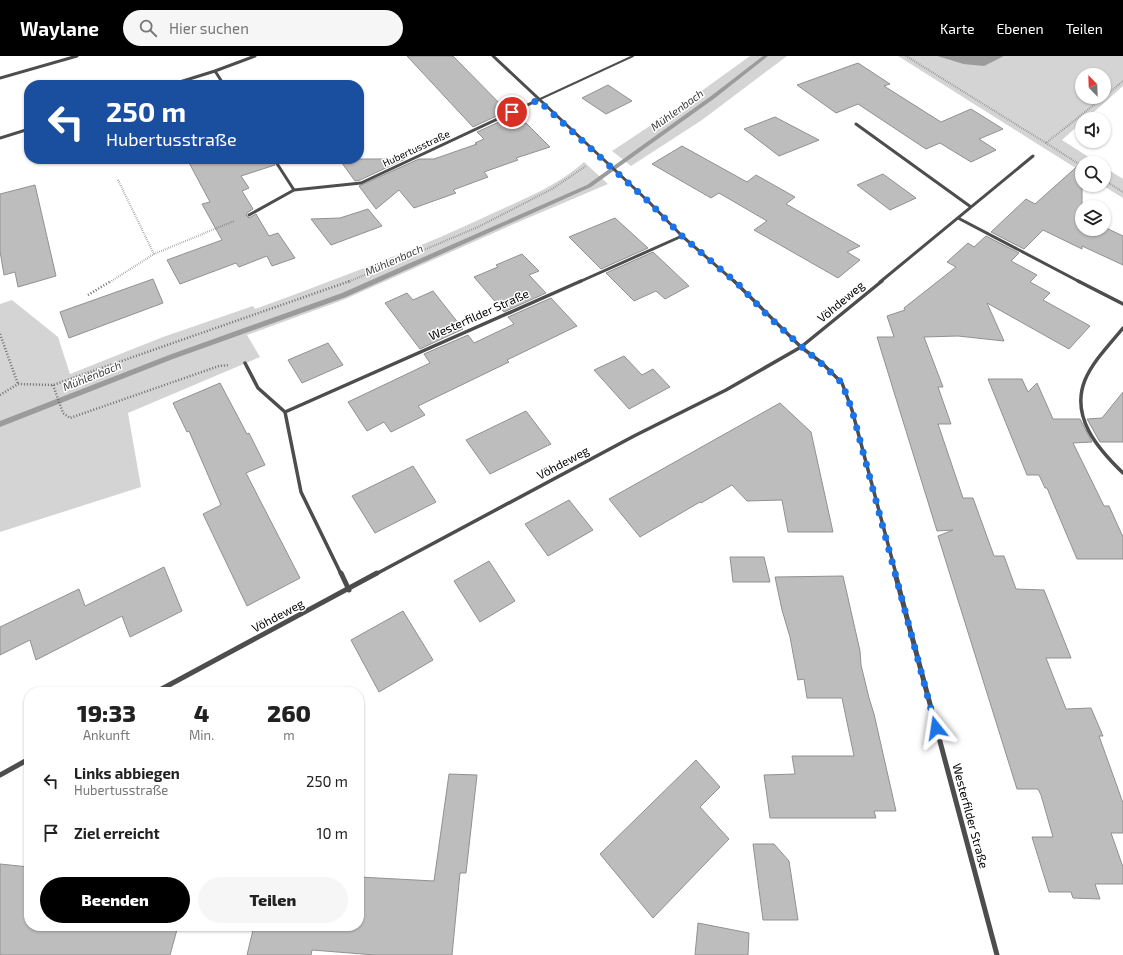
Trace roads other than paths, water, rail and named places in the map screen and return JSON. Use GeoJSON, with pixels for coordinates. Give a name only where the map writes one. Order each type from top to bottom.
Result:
{"type":"FeatureCollection","features":[{"type":"Feature","properties":{"kind":"street"},"geometry":{"type":"LineString","coordinates":[[0,78],[77,56]]}},
{"type":"Feature","properties":{"kind":"street"},"geometry":{"type":"LineString","coordinates":[[186,80],[254,56]]}},
{"type":"Feature","properties":{"kind":"street","name":"Westerfilder Straße"},"geometry":{"type":"LineString","coordinates":[[492,56],[649,202],[682,236],[739,285],[768,316],[842,383],[848,396],[997,955]]}},
{"type":"Feature","properties":{"kind":"street"},"geometry":{"type":"LineString","coordinates":[[215,71],[221,80]]}},
{"type":"Feature","properties":{"kind":"street","name":"Hubertusstraße"},"geometry":{"type":"LineString","coordinates":[[249,215],[294,190],[361,183],[538,100]]}},
{"type":"Feature","properties":{"kind":"street"},"geometry":{"type":"LineString","coordinates":[[856,124],[971,207]]}},
{"type":"Feature","properties":{"kind":"street"},"geometry":{"type":"LineString","coordinates":[[0,138],[24,131]]}},
{"type":"Feature","properties":{"kind":"street","name":"Vöhdeweg"},"geometry":{"type":"LineString","coordinates":[[165,687],[634,436],[726,390],[802,347],[1033,156]]}},
{"type":"Feature","properties":{"kind":"street"},"geometry":{"type":"LineString","coordinates":[[277,164],[294,190]]}},
{"type":"Feature","properties":{"kind":"street"},"geometry":{"type":"LineString","coordinates":[[958,218],[1123,304]]}},
{"type":"Feature","properties":{"kind":"street","name":"Westerfilder Straße"},"geometry":{"type":"LineString","coordinates":[[285,412],[682,236]]}},
{"type":"Feature","properties":{"kind":"street"},"geometry":{"type":"LineString","coordinates":[[1123,328],[1085,380],[1080,403],[1084,420],[1092,439],[1105,456],[1123,473]]}},
{"type":"Feature","properties":{"kind":"street"},"geometry":{"type":"LineString","coordinates":[[245,363],[258,388],[285,412],[301,492],[349,590]]}},
{"type":"Feature","properties":{"kind":"street"},"geometry":{"type":"LineString","coordinates":[[0,775],[24,762]]}},
{"type":"Feature","properties":{"kind":"lane"},"geometry":{"type":"LineString","coordinates":[[538,100],[633,56]]}},
{"type":"Feature","properties":{"kind":"waterway","name":"Mühlenbach"},"geometry":{"type":"LineString","coordinates":[[0,424],[171,357],[344,295],[589,186],[713,97],[766,56]]}}]}
